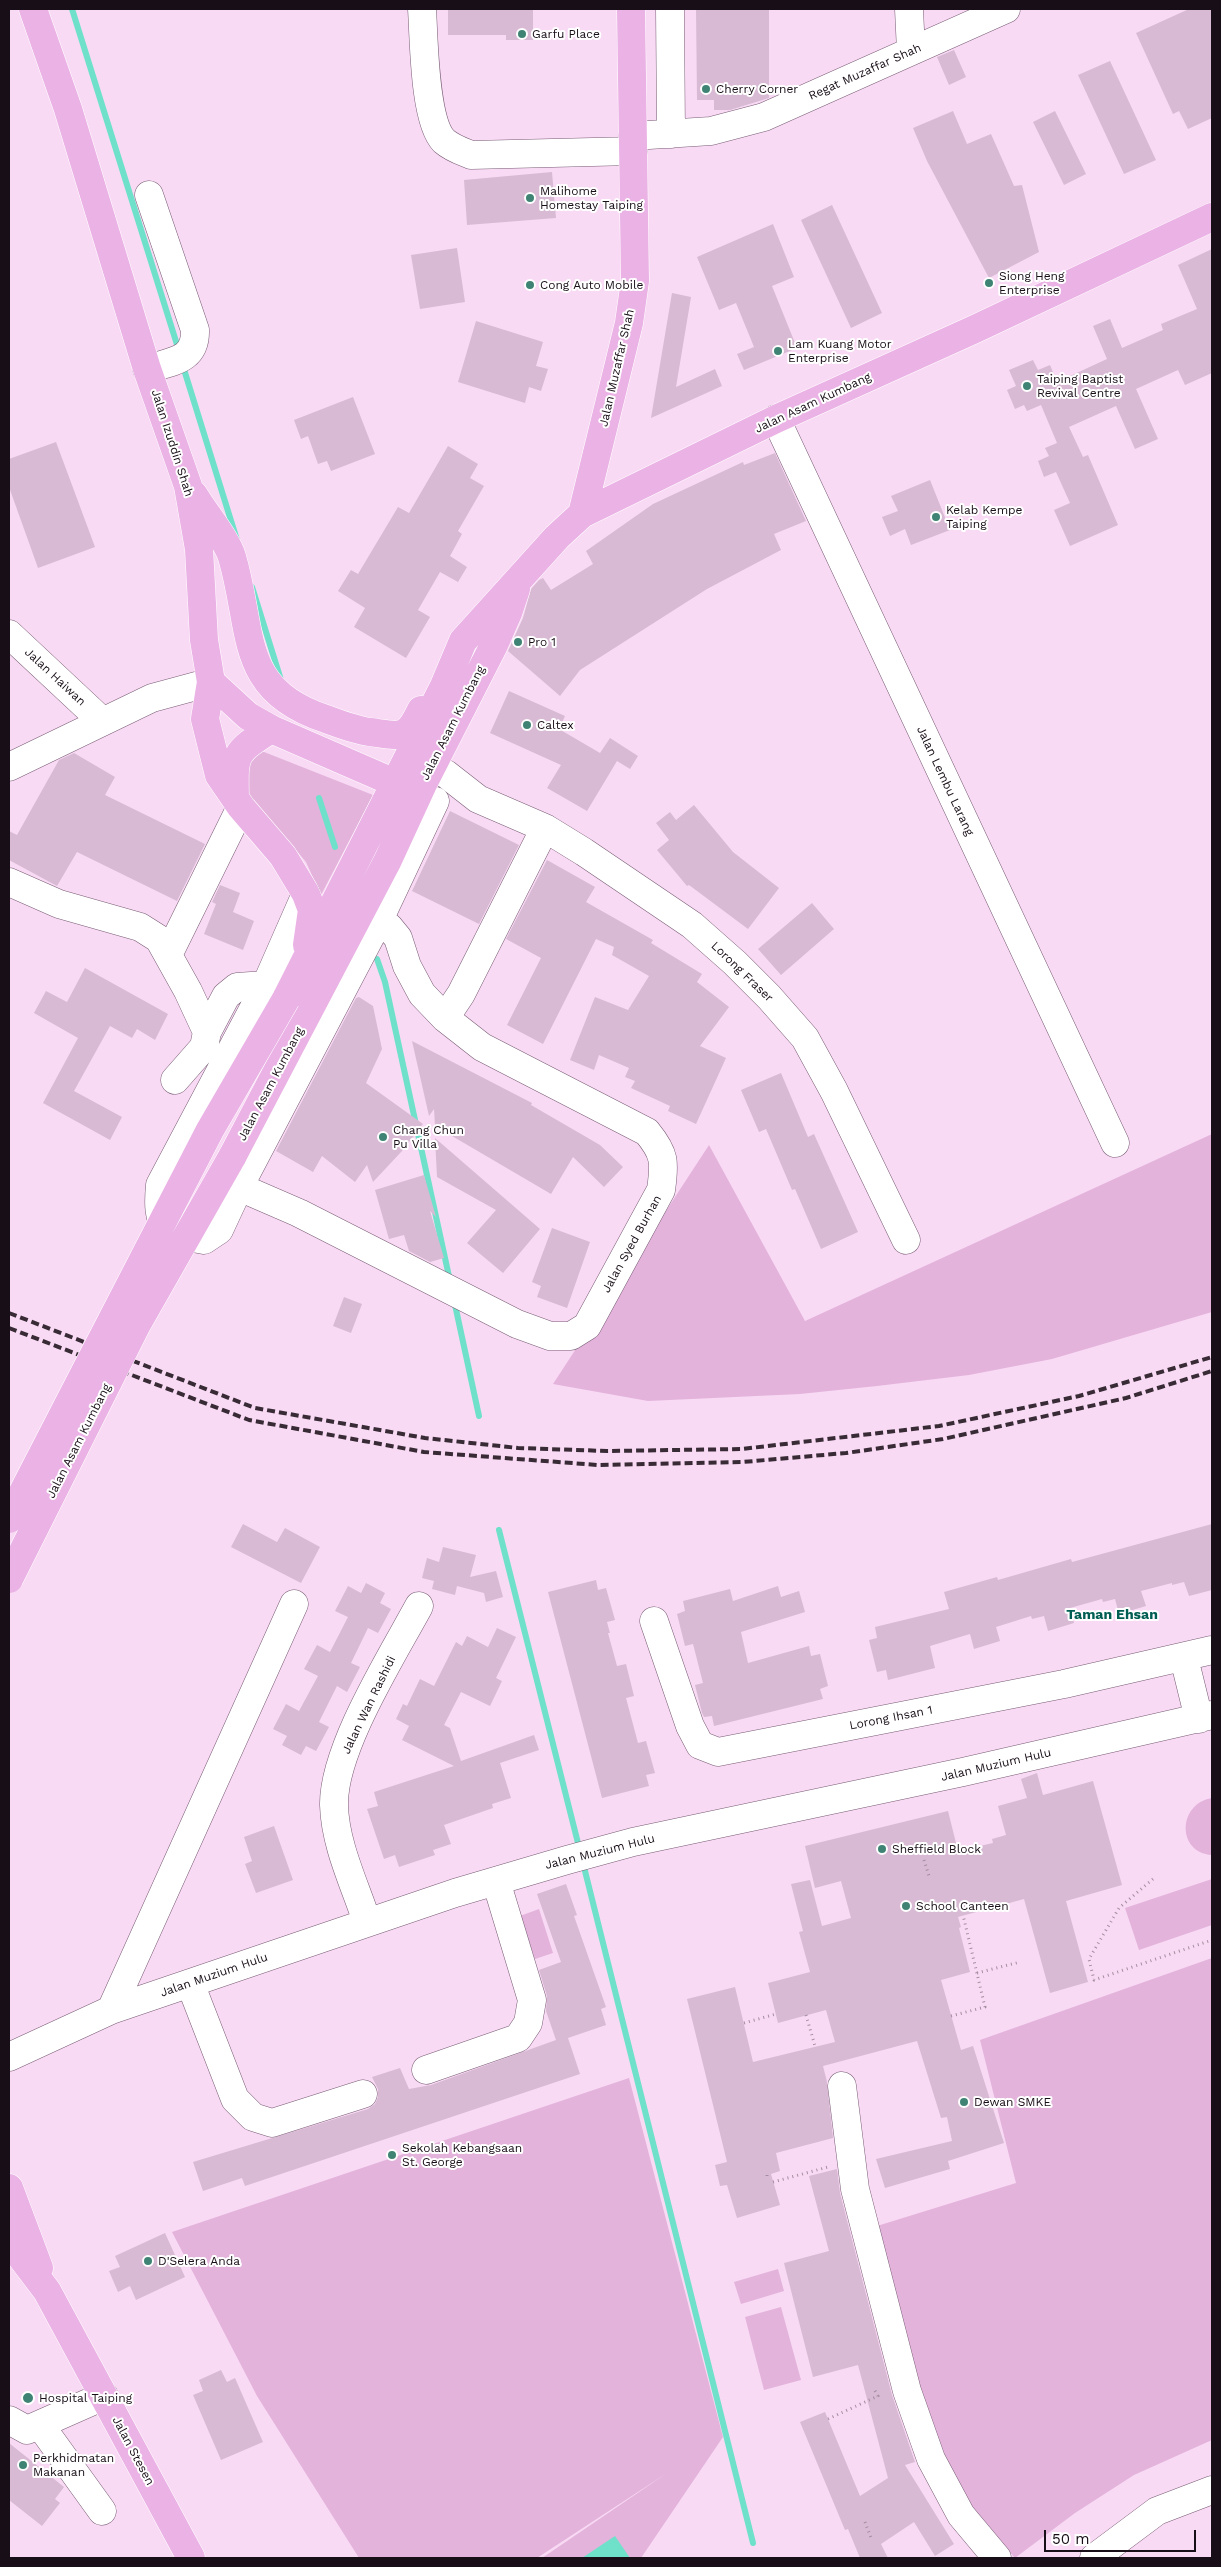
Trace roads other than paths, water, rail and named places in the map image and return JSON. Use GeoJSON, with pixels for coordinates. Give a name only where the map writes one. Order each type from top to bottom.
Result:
{"type":"FeatureCollection","features":[{"type":"Feature","properties":{"kind":"main road","name":"Jalan Izuddin Shah"},"geometry":{"type":"LineString","coordinates":[[33,9],[68,109],[169,362],[198,549],[204,640],[211,682],[205,719],[208,734],[220,775],[238,802],[283,856],[306,894],[312,910],[305,961]]}},
{"type":"Feature","properties":{"kind":"main road","name":"Jalan Muzaffar Shah"},"geometry":{"type":"LineString","coordinates":[[582,514],[629,323],[635,281],[631,9]]}},
{"type":"Feature","properties":{"kind":"main road","name":"Jalan Asam Kumbang"},"geometry":{"type":"LineString","coordinates":[[9,1579],[138,1324],[232,1157],[372,892],[416,793],[419,762],[444,686],[463,641],[495,603],[518,582],[557,537],[582,514],[776,419],[976,329],[1212,217]]}},
{"type":"Feature","properties":{"kind":"main road"},"geometry":{"type":"LineString","coordinates":[[188,486],[231,555],[257,664],[262,676],[278,694],[301,710],[362,731],[402,735],[412,728],[434,689],[444,686]]}},
{"type":"Feature","properties":{"kind":"main road","name":"Jalan Asam Kumbang"},"geometry":{"type":"LineString","coordinates":[[419,762],[494,645],[508,613],[518,582]]}},
{"type":"Feature","properties":{"kind":"main road"},"geometry":{"type":"LineString","coordinates":[[211,682],[248,716],[271,729],[416,793]]}},
{"type":"Feature","properties":{"kind":"main road"},"geometry":{"type":"LineString","coordinates":[[238,802],[235,765],[242,748],[271,729]]}},
{"type":"Feature","properties":{"kind":"main road","name":"Jalan Asam Kumbang"},"geometry":{"type":"LineString","coordinates":[[9,1518],[196,1156],[276,992],[305,961],[322,931],[350,872],[416,793]]}},
{"type":"Feature","properties":{"kind":"main road","name":"Jalan Stesen"},"geometry":{"type":"LineString","coordinates":[[9,2188],[47,2291],[191,2558]]}},
{"type":"Feature","properties":{"kind":"main road","name":"Jalan Stesen"},"geometry":{"type":"LineString","coordinates":[[9,2241],[47,2291]]}},
{"type":"Feature","properties":{"kind":"street","name":"Regat Muzaffar Shah"},"geometry":{"type":"LineString","coordinates":[[422,9],[426,74],[434,124],[443,140],[455,149],[471,154],[633,144],[671,134],[711,131],[764,117],[1006,9]]}},
{"type":"Feature","properties":{"kind":"street"},"geometry":{"type":"LineString","coordinates":[[670,9],[671,134]]}},
{"type":"Feature","properties":{"kind":"street"},"geometry":{"type":"LineString","coordinates":[[909,9],[911,51]]}},
{"type":"Feature","properties":{"kind":"street"},"geometry":{"type":"LineString","coordinates":[[149,195],[195,330],[195,345],[169,362]]}},
{"type":"Feature","properties":{"kind":"street","name":"Jalan Lembu Larang"},"geometry":{"type":"LineString","coordinates":[[776,419],[1114,1142]]}},
{"type":"Feature","properties":{"kind":"street","name":"Jalan Haiwan"},"geometry":{"type":"LineString","coordinates":[[9,634],[102,721]]}},
{"type":"Feature","properties":{"kind":"street"},"geometry":{"type":"LineString","coordinates":[[9,767],[152,698],[211,682]]}},
{"type":"Feature","properties":{"kind":"street","name":"Lorong Fraser"},"geometry":{"type":"LineString","coordinates":[[419,762],[446,774],[478,799],[546,828],[642,889],[692,925],[769,997],[805,1038],[834,1090],[906,1240]]}},
{"type":"Feature","properties":{"kind":"street"},"geometry":{"type":"LineString","coordinates":[[306,894],[276,992],[160,1185],[158,1211],[165,1226],[178,1236],[204,1240],[219,1230],[239,1187],[378,922],[416,793]]}},
{"type":"Feature","properties":{"kind":"street","name":"Lorong Fraser"},"geometry":{"type":"LineString","coordinates":[[416,793],[478,799]]}},
{"type":"Feature","properties":{"kind":"street"},"geometry":{"type":"LineString","coordinates":[[169,953],[238,802]]}},
{"type":"Feature","properties":{"kind":"street"},"geometry":{"type":"LineString","coordinates":[[445,1018],[461,994],[546,828]]}},
{"type":"Feature","properties":{"kind":"street"},"geometry":{"type":"LineString","coordinates":[[9,882],[59,904],[140,927],[159,939],[169,953],[206,1032]]}},
{"type":"Feature","properties":{"kind":"street","name":"Jalan Syed Burhan"},"geometry":{"type":"LineString","coordinates":[[239,1187],[298,1213],[517,1324],[550,1336],[571,1336],[587,1326],[661,1190],[665,1165],[660,1148],[647,1132],[482,1047],[445,1018],[422,994],[407,966],[398,938],[389,927],[378,922]]}},
{"type":"Feature","properties":{"kind":"street"},"geometry":{"type":"LineString","coordinates":[[175,1080],[204,1048],[206,1032],[226,996],[237,987],[276,992]]}},
{"type":"Feature","properties":{"kind":"street"},"geometry":{"type":"LineString","coordinates":[[111,2010],[294,1604]]}},
{"type":"Feature","properties":{"kind":"street","name":"Jalan Wan Rashidi"},"geometry":{"type":"LineString","coordinates":[[367,1922],[337,1829],[334,1805],[336,1779],[350,1741],[375,1688],[419,1606]]}},
{"type":"Feature","properties":{"kind":"street","name":"Lorong Ihsan 1"},"geometry":{"type":"LineString","coordinates":[[654,1621],[690,1726],[700,1745],[718,1752],[1055,1686],[1184,1658],[1212,1650]]}},
{"type":"Feature","properties":{"kind":"street"},"geometry":{"type":"LineString","coordinates":[[1184,1658],[1206,1717]]}},
{"type":"Feature","properties":{"kind":"street","name":"Jalan Muzium Hulu"},"geometry":{"type":"LineString","coordinates":[[9,2057],[111,2010],[367,1922],[595,1852],[1206,1717]]}},
{"type":"Feature","properties":{"kind":"street"},"geometry":{"type":"LineString","coordinates":[[426,2070],[518,2038],[528,2023],[532,2000],[496,1881]]}},
{"type":"Feature","properties":{"kind":"street"},"geometry":{"type":"LineString","coordinates":[[190,1983],[235,2099],[253,2117],[272,2123],[363,2094]]}},
{"type":"Feature","properties":{"kind":"street"},"geometry":{"type":"LineString","coordinates":[[842,2086],[855,2189],[907,2391],[931,2459],[952,2499],[961,2515],[997,2558]]}},
{"type":"Feature","properties":{"kind":"street"},"geometry":{"type":"LineString","coordinates":[[9,2420],[27,2430],[104,2396]]}},
{"type":"Feature","properties":{"kind":"street"},"geometry":{"type":"LineString","coordinates":[[40,2425],[102,2511]]}},
{"type":"Feature","properties":{"kind":"street"},"geometry":{"type":"LineString","coordinates":[[1094,2558],[1157,2511],[1212,2490]]}},
{"type":"Feature","properties":{"kind":"waterway"},"geometry":{"type":"LineString","coordinates":[[72,9],[179,351]]}},
{"type":"Feature","properties":{"kind":"waterway"},"geometry":{"type":"LineString","coordinates":[[182,363],[237,540]]}},
{"type":"Feature","properties":{"kind":"waterway"},"geometry":{"type":"LineString","coordinates":[[252,587],[281,680]]}},
{"type":"Feature","properties":{"kind":"waterway"},"geometry":{"type":"LineString","coordinates":[[319,798],[335,847]]}},
{"type":"Feature","properties":{"kind":"waterway"},"geometry":{"type":"LineString","coordinates":[[377,959],[385,982],[450,1281]]}},
{"type":"Feature","properties":{"kind":"waterway"},"geometry":{"type":"LineString","coordinates":[[454,1300],[479,1416]]}},
{"type":"Feature","properties":{"kind":"waterway"},"geometry":{"type":"LineString","coordinates":[[499,1530],[580,1851]]}},
{"type":"Feature","properties":{"kind":"waterway"},"geometry":{"type":"LineString","coordinates":[[583,1863],[753,2543]]}},
{"type":"Feature","properties":{"kind":"railway"},"geometry":{"type":"LineString","coordinates":[[9,1313],[255,1408],[425,1438],[518,1448],[607,1451],[742,1449],[939,1426],[1079,1396],[1212,1357]]}},
{"type":"Feature","properties":{"kind":"railway"},"geometry":{"type":"LineString","coordinates":[[9,1328],[249,1420],[424,1452],[598,1465],[743,1462],[846,1453],[943,1439],[1126,1398],[1212,1371]]}},
{"type":"Feature","properties":{"kind":"place","name":"Garfu Place"},"geometry":{"type":"Point","coordinates":[522,34]}},
{"type":"Feature","properties":{"kind":"place","name":"Cherry Corner"},"geometry":{"type":"Point","coordinates":[706,89]}},
{"type":"Feature","properties":{"kind":"place","name":"Malihome Homestay Taiping"},"geometry":{"type":"Point","coordinates":[530,198]}},
{"type":"Feature","properties":{"kind":"place","name":"Siong Heng Enterprise"},"geometry":{"type":"Point","coordinates":[989,283]}},
{"type":"Feature","properties":{"kind":"place","name":"Cong Auto Mobile"},"geometry":{"type":"Point","coordinates":[530,285]}},
{"type":"Feature","properties":{"kind":"place","name":"Lam Kuang Motor Enterprise"},"geometry":{"type":"Point","coordinates":[778,351]}},
{"type":"Feature","properties":{"kind":"place","name":"Taiping Baptist Revival Centre"},"geometry":{"type":"Point","coordinates":[1027,386]}},
{"type":"Feature","properties":{"kind":"place","name":"Kelab Kempe Taiping"},"geometry":{"type":"Point","coordinates":[936,517]}},
{"type":"Feature","properties":{"kind":"place","name":"Pro 1"},"geometry":{"type":"Point","coordinates":[518,642]}},
{"type":"Feature","properties":{"kind":"place","name":"Caltex"},"geometry":{"type":"Point","coordinates":[527,725]}},
{"type":"Feature","properties":{"kind":"place","name":"Chang Chun Pu Villa"},"geometry":{"type":"Point","coordinates":[383,1137]}},
{"type":"Feature","properties":{"kind":"place","name":"Sheffield Block"},"geometry":{"type":"Point","coordinates":[882,1849]}},
{"type":"Feature","properties":{"kind":"place","name":"School Canteen"},"geometry":{"type":"Point","coordinates":[906,1906]}},
{"type":"Feature","properties":{"kind":"place","name":"Dewan SMKE"},"geometry":{"type":"Point","coordinates":[964,2102]}},
{"type":"Feature","properties":{"kind":"place","name":"Sekolah Kebangsaan St. George"},"geometry":{"type":"Point","coordinates":[392,2155]}},
{"type":"Feature","properties":{"kind":"place","name":"D'Selera Anda"},"geometry":{"type":"Point","coordinates":[148,2261]}},
{"type":"Feature","properties":{"kind":"place","name":"Hospital Taiping"},"geometry":{"type":"Point","coordinates":[28,2398]}},
{"type":"Feature","properties":{"kind":"place","name":"Perkhidmatan Makanan"},"geometry":{"type":"Point","coordinates":[23,2465]}},
{"type":"Feature","properties":{"kind":"district","name":"Taman Ehsan"},"geometry":{"type":"Point","coordinates":[1112,1615]}}]}
